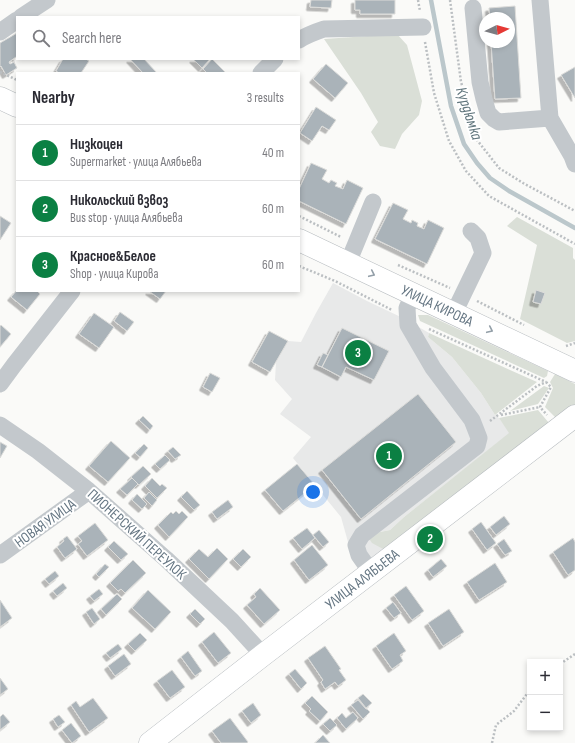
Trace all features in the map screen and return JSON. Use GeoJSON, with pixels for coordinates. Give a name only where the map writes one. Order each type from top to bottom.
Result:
{"type":"FeatureCollection","features":[{"type":"Feature","properties":{"kind":"main road"},"geometry":{"type":"LineString","coordinates":[[0,98],[16,106]]}},
{"type":"Feature","properties":{"kind":"main road","name":"УЛИЦА КИРОВА"},"geometry":{"type":"LineString","coordinates":[[300,240],[575,371]]}},
{"type":"Feature","properties":{"kind":"main road","name":"УЛИЦА АЛЯБЬЕВА"},"geometry":{"type":"LineString","coordinates":[[150,743],[575,416]]}},
{"type":"Feature","properties":{"kind":"street"},"geometry":{"type":"LineString","coordinates":[[23,16],[47,0]]}},
{"type":"Feature","properties":{"kind":"street"},"geometry":{"type":"LineString","coordinates":[[540,0],[550,118],[575,164]]}},
{"type":"Feature","properties":{"kind":"street"},"geometry":{"type":"LineString","coordinates":[[473,8],[480,82],[488,113],[499,122],[550,118]]}},
{"type":"Feature","properties":{"kind":"street"},"geometry":{"type":"LineString","coordinates":[[0,32],[16,21]]}},
{"type":"Feature","properties":{"kind":"street"},"geometry":{"type":"LineString","coordinates":[[300,39],[324,29],[423,27]]}},
{"type":"Feature","properties":{"kind":"street"},"geometry":{"type":"LineString","coordinates":[[262,72],[274,60]]}},
{"type":"Feature","properties":{"kind":"street"},"geometry":{"type":"LineString","coordinates":[[348,263],[373,202]]}},
{"type":"Feature","properties":{"kind":"street"},"geometry":{"type":"LineString","coordinates":[[454,313],[483,253],[478,238],[471,231]]}},
{"type":"Feature","properties":{"kind":"street"},"geometry":{"type":"LineString","coordinates":[[0,384],[71,292]]}},
{"type":"Feature","properties":{"kind":"street"},"geometry":{"type":"LineString","coordinates":[[371,572],[359,555],[356,545],[362,535],[477,446],[479,438],[472,420],[433,368],[408,325],[407,308],[413,294]]}},
{"type":"Feature","properties":{"kind":"street","name":"ПИОНЕРСКИЙ ПЕРЕУЛОК"},"geometry":{"type":"LineString","coordinates":[[0,425],[38,451],[89,491],[232,621],[263,655]]}},
{"type":"Feature","properties":{"kind":"street","name":"НОВАЯ УЛИЦА"},"geometry":{"type":"LineString","coordinates":[[0,555],[89,491]]}},
{"type":"Feature","properties":{"kind":"path"},"geometry":{"type":"LineString","coordinates":[[418,0],[434,93],[449,141],[466,171],[489,196],[575,244]]}},
{"type":"Feature","properties":{"kind":"path"},"geometry":{"type":"LineString","coordinates":[[0,72],[16,80]]}},
{"type":"Feature","properties":{"kind":"path"},"geometry":{"type":"LineString","coordinates":[[300,217],[342,238]]}},
{"type":"Feature","properties":{"kind":"path"},"geometry":{"type":"LineString","coordinates":[[391,262],[453,289]]}},
{"type":"Feature","properties":{"kind":"path"},"geometry":{"type":"LineString","coordinates":[[300,266],[335,281],[396,312]]}},
{"type":"Feature","properties":{"kind":"path"},"geometry":{"type":"LineString","coordinates":[[475,300],[531,328]]}},
{"type":"Feature","properties":{"kind":"path"},"geometry":{"type":"LineString","coordinates":[[427,328],[546,382],[551,387],[540,407],[498,416],[537,386],[546,382],[550,377]]}},
{"type":"Feature","properties":{"kind":"path"},"geometry":{"type":"LineString","coordinates":[[540,407],[548,417]]}},
{"type":"Feature","properties":{"kind":"path"},"geometry":{"type":"LineString","coordinates":[[563,662],[575,654]]}},
{"type":"Feature","properties":{"kind":"path"},"geometry":{"type":"LineString","coordinates":[[492,743],[496,725],[514,711],[527,694]]}},
{"type":"Feature","properties":{"kind":"shaded area"},"geometry":{"type":"Polygon","coordinates":[[[397,34],[407,45],[422,101],[419,115],[402,134],[395,149],[380,146],[371,132],[378,122],[361,93],[324,39],[397,34]]]}},
{"type":"Feature","properties":{"kind":"shaded area"},"geometry":{"type":"Polygon","coordinates":[[[517,217],[573,248],[573,258],[575,260],[575,341],[567,343],[520,319],[537,245],[507,226],[517,217]]]}},
{"type":"Feature","properties":{"kind":"shaded area"},"geometry":{"type":"Polygon","coordinates":[[[333,283],[405,319],[429,333],[428,337],[452,357],[481,393],[495,415],[510,433],[404,517],[390,530],[380,532],[385,550],[361,566],[348,542],[341,517],[293,458],[311,437],[280,414],[292,399],[275,380],[276,362],[288,341],[301,342],[333,283]]]}},
{"type":"Feature","properties":{"kind":"shaded area"},"geometry":{"type":"Polygon","coordinates":[[[418,315],[428,315],[548,371],[547,376],[544,378],[420,321],[418,315]]]}},
{"type":"Feature","properties":{"kind":"shaded area"},"geometry":{"type":"Polygon","coordinates":[[[429,333],[537,382],[495,415],[481,393],[452,357],[428,337],[429,333]]]}},
{"type":"Feature","properties":{"kind":"shaded area"},"geometry":{"type":"Polygon","coordinates":[[[555,374],[575,384],[575,406],[557,419],[545,407],[553,388],[550,382],[555,374]]]}},
{"type":"Feature","properties":{"kind":"shaded area"},"geometry":{"type":"Polygon","coordinates":[[[544,386],[549,388],[538,404],[510,411],[544,386]]]}},
{"type":"Feature","properties":{"kind":"shaded area"},"geometry":{"type":"Polygon","coordinates":[[[538,410],[549,423],[385,550],[372,543],[368,537],[390,530],[404,517],[509,433],[499,418],[538,410]]]}},
{"type":"Feature","properties":{"kind":"building"},"geometry":{"type":"Polygon","coordinates":[[[311,0],[332,0],[331,8],[310,7],[311,0]]]}},
{"type":"Feature","properties":{"kind":"building"},"geometry":{"type":"Polygon","coordinates":[[[355,0],[395,0],[395,14],[360,14],[360,10],[355,10],[355,0]]]}},
{"type":"Feature","properties":{"kind":"building"},"geometry":{"type":"Polygon","coordinates":[[[515,6],[521,98],[495,99],[491,48],[515,48],[515,12],[489,12],[489,8],[515,6]]]}},
{"type":"Feature","properties":{"kind":"building"},"geometry":{"type":"Polygon","coordinates":[[[16,34],[16,57],[9,62],[10,64],[14,62],[17,68],[6,75],[1,66],[0,67],[0,43],[16,34]]]}},
{"type":"Feature","properties":{"kind":"building"},"geometry":{"type":"Polygon","coordinates":[[[62,60],[89,61],[82,72],[56,71],[62,60]]]}},
{"type":"Feature","properties":{"kind":"building"},"geometry":{"type":"Polygon","coordinates":[[[131,60],[145,60],[156,72],[142,72],[131,60]]]}},
{"type":"Feature","properties":{"kind":"building"},"geometry":{"type":"Polygon","coordinates":[[[194,60],[209,60],[202,68],[194,60]]]}},
{"type":"Feature","properties":{"kind":"building"},"geometry":{"type":"Polygon","coordinates":[[[211,60],[213,60],[225,72],[206,72],[203,69],[211,60]]]}},
{"type":"Feature","properties":{"kind":"building"},"geometry":{"type":"Polygon","coordinates":[[[326,64],[348,83],[335,98],[313,79],[326,64]]]}},
{"type":"Feature","properties":{"kind":"building"},"geometry":{"type":"Polygon","coordinates":[[[575,67],[575,98],[561,75],[575,67]]]}},
{"type":"Feature","properties":{"kind":"building"},"geometry":{"type":"Polygon","coordinates":[[[316,107],[336,120],[329,130],[322,126],[312,141],[300,133],[316,107]]]}},
{"type":"Feature","properties":{"kind":"building"},"geometry":{"type":"Polygon","coordinates":[[[311,163],[327,170],[322,179],[329,183],[331,180],[337,183],[335,186],[343,189],[347,180],[363,188],[346,224],[300,201],[300,187],[311,163]]]}},
{"type":"Feature","properties":{"kind":"building"},"geometry":{"type":"Polygon","coordinates":[[[393,203],[408,210],[403,219],[411,223],[412,220],[418,223],[417,226],[424,229],[428,220],[444,228],[427,264],[375,239],[393,203]]]}},
{"type":"Feature","properties":{"kind":"building"},"geometry":{"type":"Polygon","coordinates":[[[0,216],[11,223],[0,240],[0,216]]]}},
{"type":"Feature","properties":{"kind":"building"},"geometry":{"type":"Polygon","coordinates":[[[536,290],[545,293],[541,304],[533,302],[536,290]]]}},
{"type":"Feature","properties":{"kind":"building"},"geometry":{"type":"Polygon","coordinates":[[[16,291],[38,292],[40,294],[27,310],[11,297],[16,291]]]}},
{"type":"Feature","properties":{"kind":"building"},"geometry":{"type":"Polygon","coordinates":[[[150,292],[165,292],[160,299],[150,292]]]}},
{"type":"Feature","properties":{"kind":"building"},"geometry":{"type":"Polygon","coordinates":[[[120,312],[134,322],[127,331],[114,321],[120,312]]]}},
{"type":"Feature","properties":{"kind":"building"},"geometry":{"type":"Polygon","coordinates":[[[94,313],[114,327],[99,348],[79,334],[94,313]]]}},
{"type":"Feature","properties":{"kind":"building"},"geometry":{"type":"Polygon","coordinates":[[[1,325],[11,334],[0,347],[0,326],[1,325]]]}},
{"type":"Feature","properties":{"kind":"building"},"geometry":{"type":"Polygon","coordinates":[[[342,328],[389,351],[374,380],[346,367],[341,377],[322,367],[342,328]]]}},
{"type":"Feature","properties":{"kind":"building"},"geometry":{"type":"Polygon","coordinates":[[[269,331],[288,341],[270,372],[252,362],[269,331]]]}},
{"type":"Feature","properties":{"kind":"building"},"geometry":{"type":"Polygon","coordinates":[[[323,353],[328,355],[322,367],[317,365],[323,353]]]}},
{"type":"Feature","properties":{"kind":"building"},"geometry":{"type":"Polygon","coordinates":[[[210,373],[220,378],[212,392],[203,387],[210,373]]]}},
{"type":"Feature","properties":{"kind":"building"},"geometry":{"type":"Polygon","coordinates":[[[418,394],[456,442],[361,519],[322,470],[418,394]]]}},
{"type":"Feature","properties":{"kind":"building"},"geometry":{"type":"Polygon","coordinates":[[[143,416],[153,426],[150,430],[139,420],[143,416]]]}},
{"type":"Feature","properties":{"kind":"building"},"geometry":{"type":"Polygon","coordinates":[[[111,441],[130,458],[108,482],[89,466],[111,441]]]}},
{"type":"Feature","properties":{"kind":"building"},"geometry":{"type":"Polygon","coordinates":[[[0,442],[7,446],[0,458],[0,442]]]}},
{"type":"Feature","properties":{"kind":"building"},"geometry":{"type":"Polygon","coordinates":[[[144,444],[148,448],[140,457],[135,453],[144,444]]]}},
{"type":"Feature","properties":{"kind":"building"},"geometry":{"type":"Polygon","coordinates":[[[173,447],[181,455],[175,459],[168,451],[173,447]]]}},
{"type":"Feature","properties":{"kind":"building"},"geometry":{"type":"Polygon","coordinates":[[[165,455],[170,460],[160,469],[155,464],[165,455]]]}},
{"type":"Feature","properties":{"kind":"building"},"geometry":{"type":"Polygon","coordinates":[[[297,464],[315,485],[283,511],[265,490],[297,464]]]}},
{"type":"Feature","properties":{"kind":"building"},"geometry":{"type":"Polygon","coordinates":[[[143,466],[151,474],[139,485],[131,477],[143,466]]]}},
{"type":"Feature","properties":{"kind":"building"},"geometry":{"type":"Polygon","coordinates":[[[132,478],[138,484],[127,495],[120,489],[132,478]]]}},
{"type":"Feature","properties":{"kind":"building"},"geometry":{"type":"Polygon","coordinates":[[[152,478],[160,486],[162,484],[167,488],[157,498],[145,486],[152,478]]]}},
{"type":"Feature","properties":{"kind":"building"},"geometry":{"type":"Polygon","coordinates":[[[187,491],[200,505],[194,510],[181,497],[187,491]]]}},
{"type":"Feature","properties":{"kind":"building"},"geometry":{"type":"Polygon","coordinates":[[[149,492],[157,500],[152,506],[144,498],[149,492]]]}},
{"type":"Feature","properties":{"kind":"building"},"geometry":{"type":"Polygon","coordinates":[[[137,494],[147,504],[142,509],[132,500],[137,494]]]}},
{"type":"Feature","properties":{"kind":"building"},"geometry":{"type":"Polygon","coordinates":[[[228,500],[233,507],[217,519],[212,512],[228,500]]]}},
{"type":"Feature","properties":{"kind":"building"},"geometry":{"type":"Polygon","coordinates":[[[176,511],[179,514],[182,511],[188,517],[169,537],[158,525],[171,512],[173,514],[176,511]]]}},
{"type":"Feature","properties":{"kind":"building"},"geometry":{"type":"Polygon","coordinates":[[[504,516],[510,524],[496,535],[490,527],[504,516]]]}},
{"type":"Feature","properties":{"kind":"building"},"geometry":{"type":"Polygon","coordinates":[[[481,522],[496,543],[487,550],[472,529],[481,522]]]}},
{"type":"Feature","properties":{"kind":"building"},"geometry":{"type":"Polygon","coordinates":[[[95,523],[108,540],[87,556],[78,544],[82,541],[78,536],[95,523]]]}},
{"type":"Feature","properties":{"kind":"building"},"geometry":{"type":"Polygon","coordinates":[[[307,528],[315,538],[302,549],[293,538],[307,528]]]}},
{"type":"Feature","properties":{"kind":"building"},"geometry":{"type":"Polygon","coordinates":[[[319,530],[329,542],[323,547],[313,535],[319,530]]]}},
{"type":"Feature","properties":{"kind":"building"},"geometry":{"type":"Polygon","coordinates":[[[67,536],[77,549],[65,558],[57,547],[67,536]]]}},
{"type":"Feature","properties":{"kind":"building"},"geometry":{"type":"Polygon","coordinates":[[[573,538],[575,542],[575,570],[568,575],[553,552],[573,538]]]}},
{"type":"Feature","properties":{"kind":"building"},"geometry":{"type":"Polygon","coordinates":[[[504,539],[512,551],[505,555],[497,544],[504,539]]]}},
{"type":"Feature","properties":{"kind":"building"},"geometry":{"type":"Polygon","coordinates":[[[114,541],[128,554],[121,560],[108,547],[114,541]]]}},
{"type":"Feature","properties":{"kind":"building"},"geometry":{"type":"Polygon","coordinates":[[[312,545],[328,565],[309,580],[294,560],[312,545]]]}},
{"type":"Feature","properties":{"kind":"building"},"geometry":{"type":"Polygon","coordinates":[[[217,548],[228,559],[209,579],[189,559],[199,549],[208,557],[217,548]]]}},
{"type":"Feature","properties":{"kind":"building"},"geometry":{"type":"Polygon","coordinates":[[[243,549],[251,557],[241,567],[233,559],[243,549]]]}},
{"type":"Feature","properties":{"kind":"building"},"geometry":{"type":"Polygon","coordinates":[[[441,559],[447,566],[433,577],[428,570],[441,559]]]}},
{"type":"Feature","properties":{"kind":"building"},"geometry":{"type":"Polygon","coordinates":[[[133,560],[146,573],[125,593],[121,589],[118,591],[110,583],[133,560]]]}},
{"type":"Feature","properties":{"kind":"building"},"geometry":{"type":"Polygon","coordinates":[[[495,563],[507,582],[479,600],[467,582],[495,563]]]}},
{"type":"Feature","properties":{"kind":"building"},"geometry":{"type":"Polygon","coordinates":[[[105,564],[109,567],[99,577],[96,574],[105,564]]]}},
{"type":"Feature","properties":{"kind":"building"},"geometry":{"type":"Polygon","coordinates":[[[55,571],[59,576],[49,584],[45,579],[55,571]]]}},
{"type":"Feature","properties":{"kind":"building"},"geometry":{"type":"Polygon","coordinates":[[[63,583],[67,588],[57,596],[53,591],[63,583]]]}},
{"type":"Feature","properties":{"kind":"building"},"geometry":{"type":"Polygon","coordinates":[[[406,586],[424,611],[412,620],[394,595],[406,586]]]}},
{"type":"Feature","properties":{"kind":"building"},"geometry":{"type":"Polygon","coordinates":[[[260,588],[280,610],[264,624],[247,605],[256,597],[254,594],[260,588]]]}},
{"type":"Feature","properties":{"kind":"building"},"geometry":{"type":"Polygon","coordinates":[[[99,589],[103,594],[94,601],[90,596],[99,589]]]}},
{"type":"Feature","properties":{"kind":"building"},"geometry":{"type":"Polygon","coordinates":[[[148,590],[171,612],[155,629],[132,608],[148,590]]]}},
{"type":"Feature","properties":{"kind":"building"},"geometry":{"type":"Polygon","coordinates":[[[117,594],[122,599],[106,615],[101,609],[117,594]]]}},
{"type":"Feature","properties":{"kind":"building"},"geometry":{"type":"Polygon","coordinates":[[[0,600],[12,618],[0,627],[0,600]]]}},
{"type":"Feature","properties":{"kind":"building"},"geometry":{"type":"Polygon","coordinates":[[[393,602],[401,613],[394,618],[386,608],[393,602]]]}},
{"type":"Feature","properties":{"kind":"building"},"geometry":{"type":"Polygon","coordinates":[[[92,608],[100,619],[94,624],[86,612],[92,608]]]}},
{"type":"Feature","properties":{"kind":"building"},"geometry":{"type":"Polygon","coordinates":[[[195,609],[205,619],[200,624],[190,614],[195,609]]]}},
{"type":"Feature","properties":{"kind":"building"},"geometry":{"type":"Polygon","coordinates":[[[449,609],[464,632],[443,646],[428,623],[449,609]]]}},
{"type":"Feature","properties":{"kind":"building"},"geometry":{"type":"Polygon","coordinates":[[[214,632],[231,653],[218,663],[202,642],[214,632]]]}},
{"type":"Feature","properties":{"kind":"building"},"geometry":{"type":"Polygon","coordinates":[[[140,633],[147,640],[135,651],[128,644],[140,633]]]}},
{"type":"Feature","properties":{"kind":"building"},"geometry":{"type":"Polygon","coordinates":[[[394,633],[406,651],[400,655],[403,661],[392,669],[376,646],[394,633]]]}},
{"type":"Feature","properties":{"kind":"building"},"geometry":{"type":"Polygon","coordinates":[[[118,644],[122,649],[110,658],[106,653],[118,644]]]}},
{"type":"Feature","properties":{"kind":"building"},"geometry":{"type":"Polygon","coordinates":[[[325,646],[341,669],[339,670],[346,680],[338,686],[335,682],[325,689],[321,682],[323,680],[308,658],[325,646]]]}},
{"type":"Feature","properties":{"kind":"building"},"geometry":{"type":"Polygon","coordinates":[[[188,651],[202,671],[195,676],[181,657],[188,651]]]}},
{"type":"Feature","properties":{"kind":"building"},"geometry":{"type":"Polygon","coordinates":[[[124,654],[131,664],[115,676],[108,666],[124,654]]]}},
{"type":"Feature","properties":{"kind":"building"},"geometry":{"type":"Polygon","coordinates":[[[295,669],[307,683],[301,689],[289,674],[295,669]]]}},
{"type":"Feature","properties":{"kind":"building"},"geometry":{"type":"Polygon","coordinates":[[[172,670],[185,687],[170,698],[157,681],[172,670]]]}},
{"type":"Feature","properties":{"kind":"building"},"geometry":{"type":"Polygon","coordinates":[[[0,678],[8,689],[0,695],[0,678]]]}},
{"type":"Feature","properties":{"kind":"building"},"geometry":{"type":"Polygon","coordinates":[[[363,694],[372,703],[366,708],[358,698],[363,694]]]}},
{"type":"Feature","properties":{"kind":"building"},"geometry":{"type":"Polygon","coordinates":[[[312,696],[328,712],[320,721],[309,711],[311,709],[305,703],[312,696]]]}},
{"type":"Feature","properties":{"kind":"building"},"geometry":{"type":"Polygon","coordinates":[[[93,698],[108,718],[89,732],[71,705],[76,701],[80,707],[93,698]]]}},
{"type":"Feature","properties":{"kind":"building"},"geometry":{"type":"Polygon","coordinates":[[[358,700],[370,712],[363,719],[351,705],[358,700]]]}},
{"type":"Feature","properties":{"kind":"building"},"geometry":{"type":"Polygon","coordinates":[[[253,703],[261,715],[251,723],[242,711],[253,703]]]}},
{"type":"Feature","properties":{"kind":"building"},"geometry":{"type":"Polygon","coordinates":[[[353,712],[358,718],[346,729],[337,718],[342,713],[346,718],[353,712]]]}},
{"type":"Feature","properties":{"kind":"building"},"geometry":{"type":"Polygon","coordinates":[[[3,714],[10,722],[0,730],[0,717],[3,714]]]}},
{"type":"Feature","properties":{"kind":"building"},"geometry":{"type":"Polygon","coordinates":[[[59,715],[65,722],[58,727],[53,719],[59,715]]]}},
{"type":"Feature","properties":{"kind":"building"},"geometry":{"type":"Polygon","coordinates":[[[230,718],[248,742],[247,743],[221,743],[212,731],[230,718]]]}},
{"type":"Feature","properties":{"kind":"building"},"geometry":{"type":"Polygon","coordinates":[[[330,718],[337,725],[330,731],[323,724],[330,718]]]}},
{"type":"Feature","properties":{"kind":"building"},"geometry":{"type":"Polygon","coordinates":[[[71,723],[81,736],[72,743],[62,730],[71,723]]]}},
{"type":"Feature","properties":{"kind":"building"},"geometry":{"type":"Polygon","coordinates":[[[323,735],[330,743],[315,743],[323,735]]]}},
{"type":"Feature","properties":{"kind":"waterway","name":"Курдюмка"},"geometry":{"type":"LineString","coordinates":[[431,0],[451,106],[464,144],[477,163],[490,178],[509,191],[575,228]]}},
{"type":"Feature","properties":{"kind":"place","name":"Красное&Белое"},"geometry":{"type":"Point","coordinates":[358,353]}},
{"type":"Feature","properties":{"kind":"place","name":"Низкоцен"},"geometry":{"type":"Point","coordinates":[389,456]}},
{"type":"Feature","properties":{"kind":"place","name":"Никольский взвоз"},"geometry":{"type":"Point","coordinates":[430,539]}}]}
